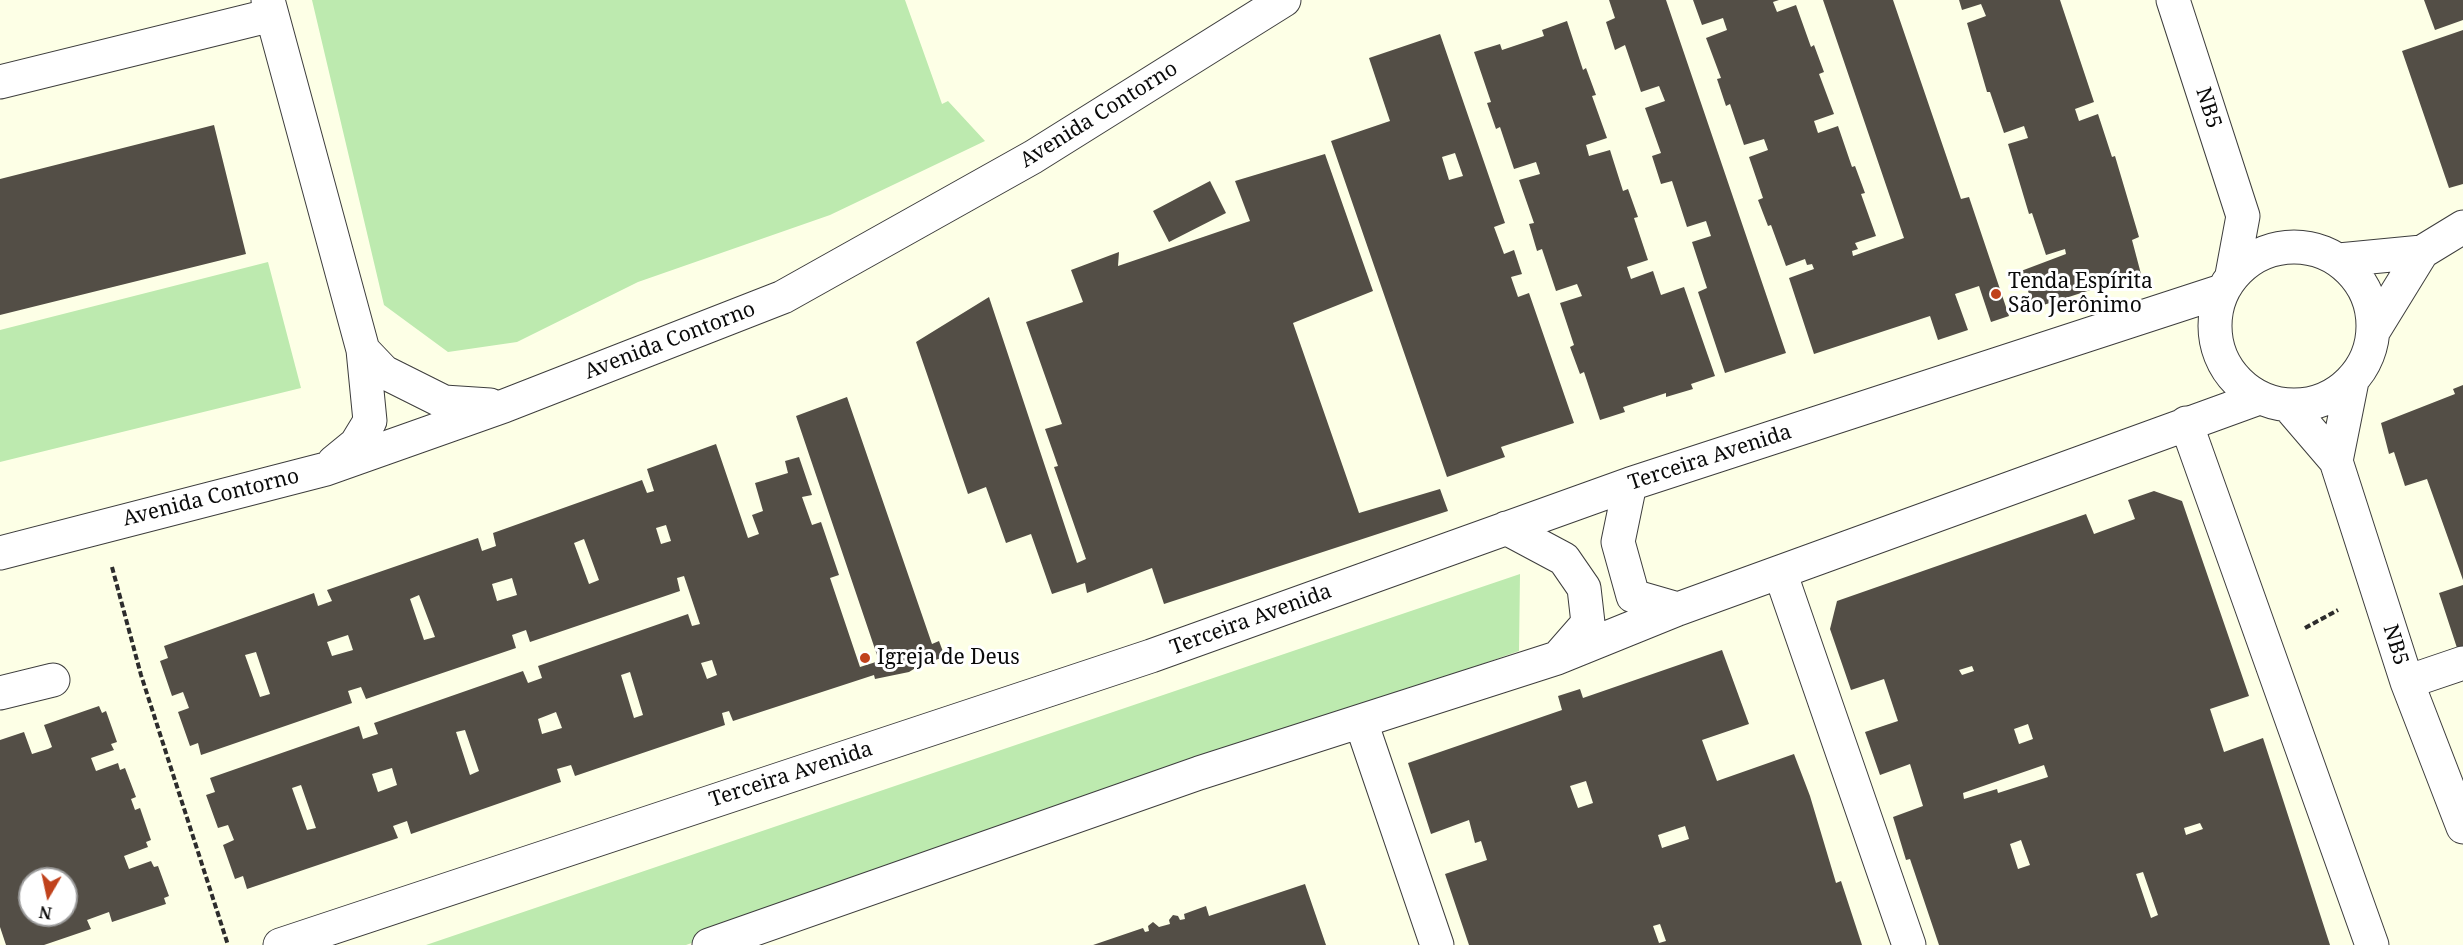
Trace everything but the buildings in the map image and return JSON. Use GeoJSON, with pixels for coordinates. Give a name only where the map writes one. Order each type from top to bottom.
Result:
{"type":"FeatureCollection","features":[{"type":"Feature","properties":{"kind":"street","name":"Avenida Contorno"},"geometry":{"type":"LineString","coordinates":[[0,553],[326,469],[504,406],[783,297],[1033,157],[1284,0]]}},
{"type":"Feature","properties":{"kind":"street","name":"NB5"},"geometry":{"type":"LineString","coordinates":[[2173,0],[2243,216],[2227,283]]}},
{"type":"Feature","properties":{"kind":"street"},"geometry":{"type":"LineString","coordinates":[[0,82],[270,8],[363,350],[370,421],[356,444],[326,469]]}},
{"type":"Feature","properties":{"kind":"street"},"geometry":{"type":"LineString","coordinates":[[2243,216],[2289,246]]}},
{"type":"Feature","properties":{"kind":"street"},"geometry":{"type":"LineString","coordinates":[[2339,260],[2422,252],[2463,227]]}},
{"type":"Feature","properties":{"kind":"street"},"geometry":{"type":"LineString","coordinates":[[2274,402],[2227,371],[2214,331],[2227,283],[2260,254],[2289,246],[2316,249],[2339,260],[2365,291],[2374,330]]}},
{"type":"Feature","properties":{"kind":"street"},"geometry":{"type":"LineString","coordinates":[[709,945],[1199,773],[1557,658],[1678,609],[2186,423],[2274,402],[2323,400],[2352,381],[2368,358],[2374,330],[2422,252]]}},
{"type":"Feature","properties":{"kind":"street","name":"Terceira Avenida"},"geometry":{"type":"LineString","coordinates":[[280,945],[1151,656],[1630,484],[2227,283]]}},
{"type":"Feature","properties":{"kind":"street"},"geometry":{"type":"LineString","coordinates":[[363,350],[384,372],[444,402],[504,406]]}},
{"type":"Feature","properties":{"kind":"street","name":"NB5"},"geometry":{"type":"LineString","coordinates":[[2336,461],[2352,381]]}},
{"type":"Feature","properties":{"kind":"street","name":"NB5"},"geometry":{"type":"LineString","coordinates":[[2274,402],[2336,461],[2407,681],[2463,827]]}},
{"type":"Feature","properties":{"kind":"street"},"geometry":{"type":"LineString","coordinates":[[2186,423],[2372,945]]}},
{"type":"Feature","properties":{"kind":"street"},"geometry":{"type":"LineString","coordinates":[[1630,484],[1618,542],[1633,596],[1678,609]]}},
{"type":"Feature","properties":{"kind":"street"},"geometry":{"type":"LineString","coordinates":[[1506,528],[1564,559],[1584,588],[1588,623],[1557,658]]}},
{"type":"Feature","properties":{"kind":"street"},"geometry":{"type":"LineString","coordinates":[[1780,572],[1909,945]]}},
{"type":"Feature","properties":{"kind":"street"},"geometry":{"type":"LineString","coordinates":[[2407,681],[2463,663]]}},
{"type":"Feature","properties":{"kind":"street"},"geometry":{"type":"LineString","coordinates":[[0,693],[54,680]]}},
{"type":"Feature","properties":{"kind":"street"},"geometry":{"type":"LineString","coordinates":[[1361,722],[1437,945]]}},
{"type":"Feature","properties":{"kind":"path"},"geometry":{"type":"LineString","coordinates":[[101,526],[141,675],[228,945]]}},
{"type":"Feature","properties":{"kind":"path"},"geometry":{"type":"LineString","coordinates":[[2266,651],[2377,587]]}},
{"type":"Feature","properties":{"kind":"green space"},"geometry":{"type":"Polygon","coordinates":[[[312,0],[905,0],[942,104],[948,101],[985,141],[830,215],[638,282],[517,342],[448,352],[384,305],[312,0]]]}},
{"type":"Feature","properties":{"kind":"green space"},"geometry":{"type":"Polygon","coordinates":[[[268,262],[301,388],[0,462],[0,330],[268,262]]]}},
{"type":"Feature","properties":{"kind":"green space"},"geometry":{"type":"Polygon","coordinates":[[[1520,574],[1519,651],[686,945],[426,945],[1520,574]]]}},
{"type":"Feature","properties":{"kind":"place","name":"Tenda Espírita São Jerônimo"},"geometry":{"type":"Point","coordinates":[1996,294]}},
{"type":"Feature","properties":{"kind":"place","name":"Igreja de Deus"},"geometry":{"type":"Point","coordinates":[865,658]}}]}
